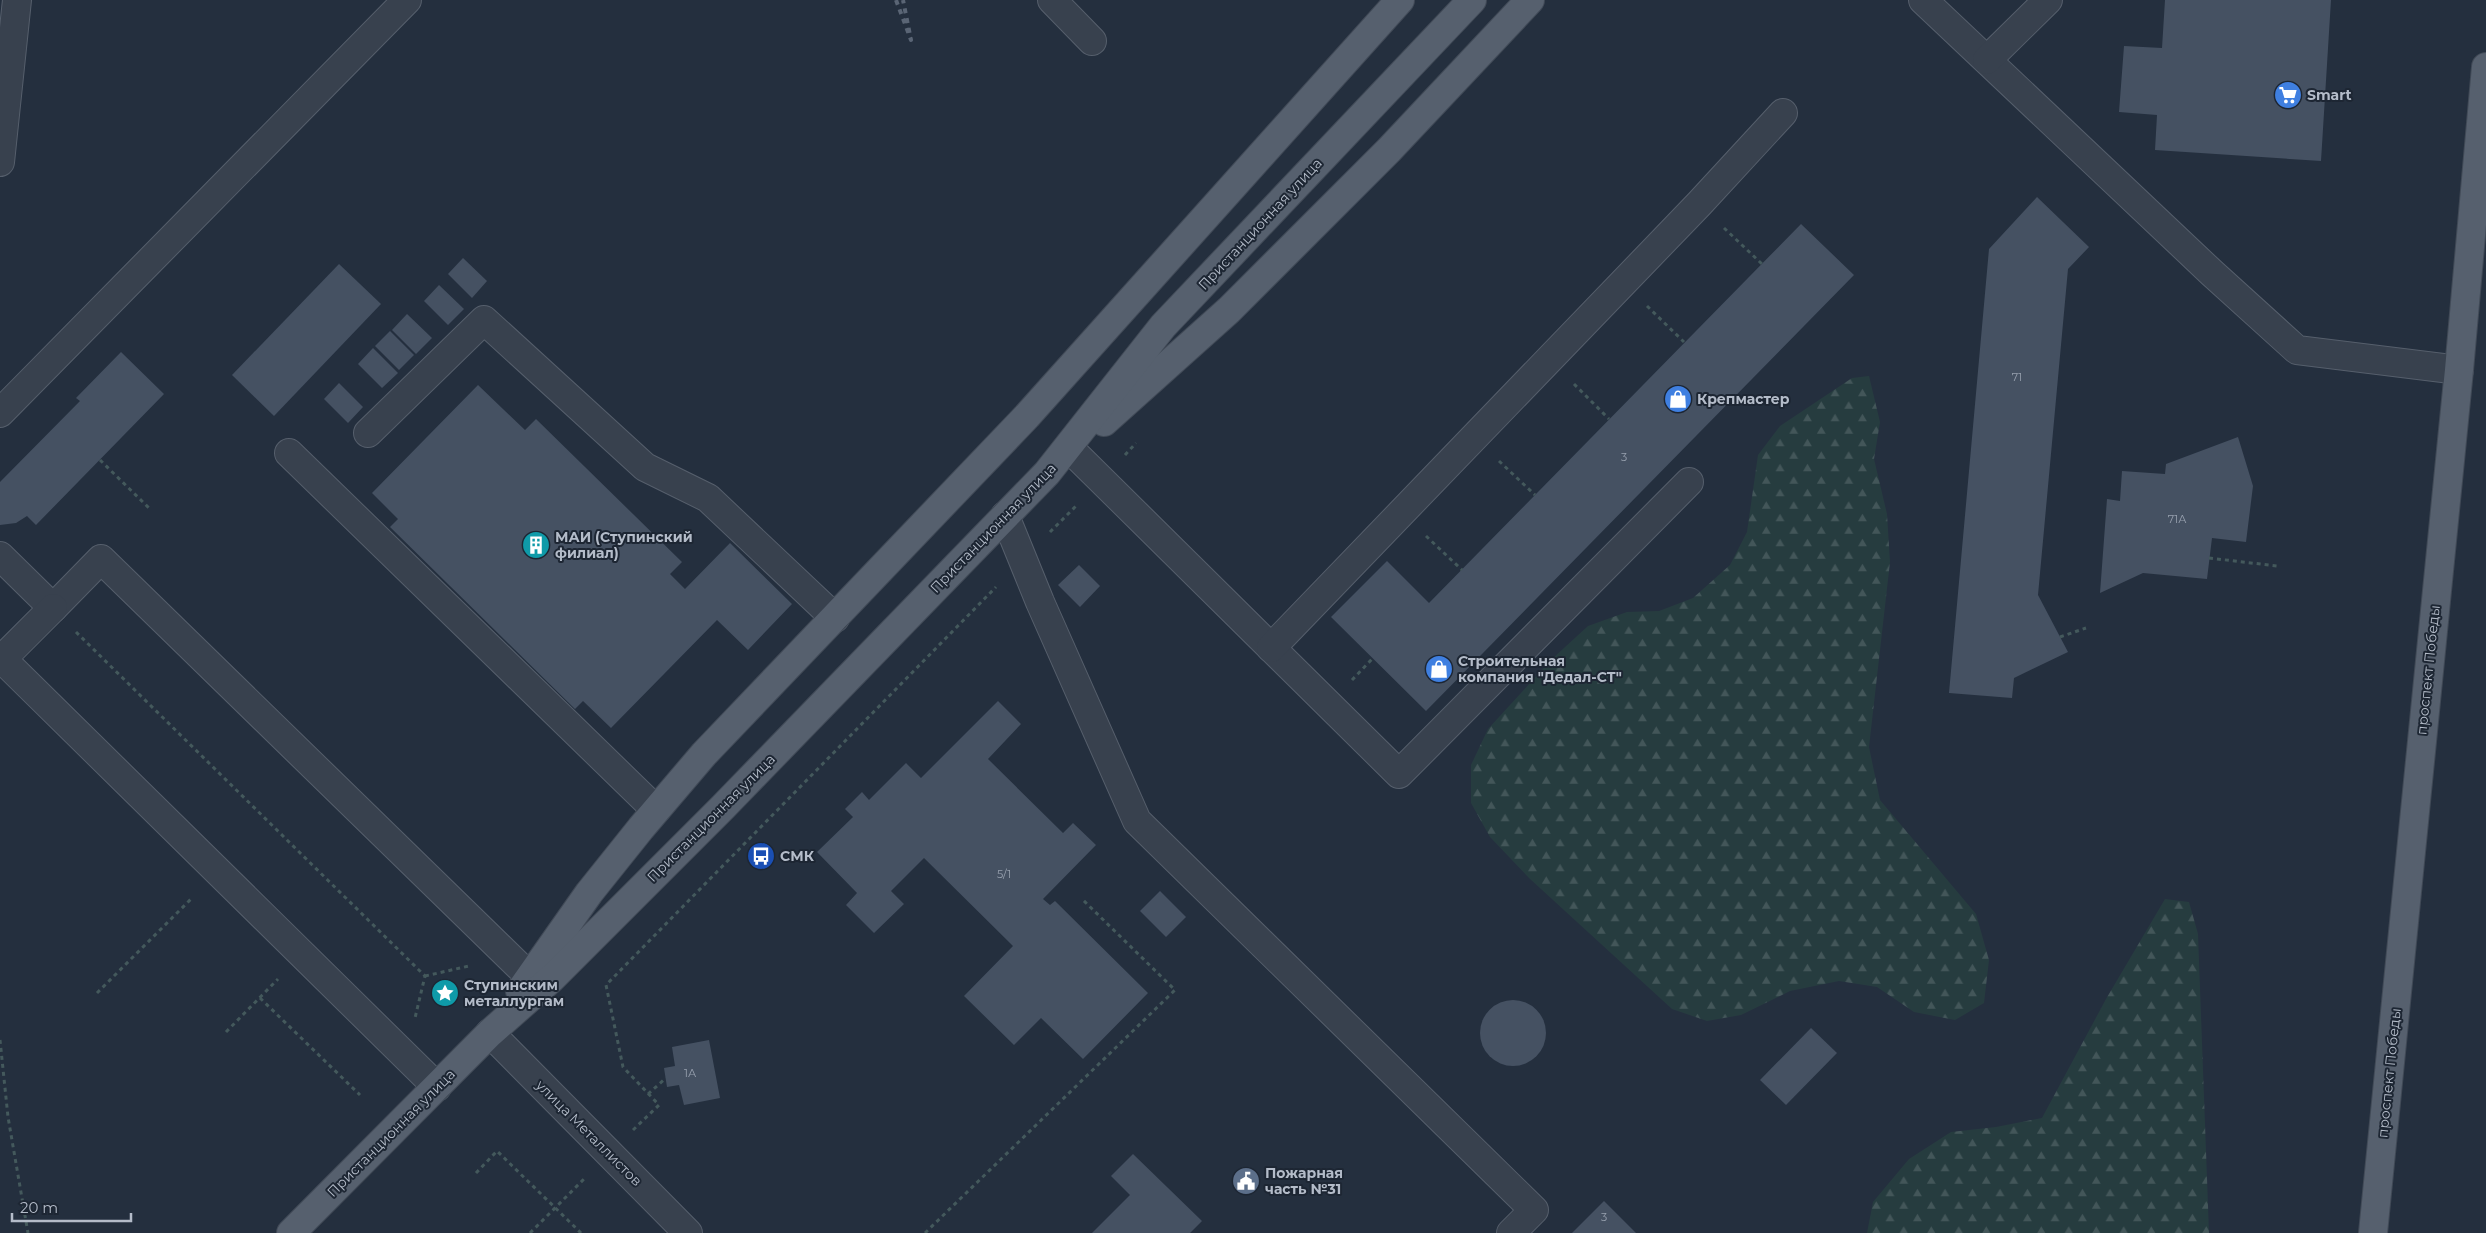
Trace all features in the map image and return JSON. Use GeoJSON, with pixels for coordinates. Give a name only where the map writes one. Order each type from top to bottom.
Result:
{"type":"FeatureCollection","features":[{"type":"Feature","properties":{"kind":"main road","name":"Пристанционная улица"},"geometry":{"type":"LineString","coordinates":[[490,1033],[589,893],[704,754],[1027,416],[1400,0]]}},
{"type":"Feature","properties":{"kind":"main road","name":"Пристанционная улица"},"geometry":{"type":"LineString","coordinates":[[291,1233],[490,1033],[552,978],[690,840],[1047,473],[1163,326],[1472,0]]}},
{"type":"Feature","properties":{"kind":"main road"},"geometry":{"type":"LineString","coordinates":[[1047,473],[1229,310],[1389,150],[1530,0]]}},
{"type":"Feature","properties":{"kind":"main road","name":"проспект Победы"},"geometry":{"type":"LineString","coordinates":[[2374,1233],[2459,370],[2484,107],[2486,67]]}},
{"type":"Feature","properties":{"kind":"street"},"geometry":{"type":"LineString","coordinates":[[0,162],[17,0]]}},
{"type":"Feature","properties":{"kind":"street"},"geometry":{"type":"LineString","coordinates":[[0,413],[407,0]]}},
{"type":"Feature","properties":{"kind":"street"},"geometry":{"type":"LineString","coordinates":[[1052,0],[1092,41]]}},
{"type":"Feature","properties":{"kind":"street"},"geometry":{"type":"LineString","coordinates":[[1923,0],[2205,266],[2297,350],[2459,370]]}},
{"type":"Feature","properties":{"kind":"street"},"geometry":{"type":"LineString","coordinates":[[1987,60],[2048,0]]}},
{"type":"Feature","properties":{"kind":"street"},"geometry":{"type":"LineString","coordinates":[[1270,648],[1699,204],[1783,113]]}},
{"type":"Feature","properties":{"kind":"street"},"geometry":{"type":"LineString","coordinates":[[368,433],[484,320],[645,467],[708,498],[835,618]]}},
{"type":"Feature","properties":{"kind":"street"},"geometry":{"type":"LineString","coordinates":[[1072,451],[1399,774],[1689,482]]}},
{"type":"Feature","properties":{"kind":"street"},"geometry":{"type":"LineString","coordinates":[[289,453],[656,810]]}},
{"type":"Feature","properties":{"kind":"street"},"geometry":{"type":"LineString","coordinates":[[1005,516],[1040,602],[1137,820],[1534,1210],[1511,1233]]}},
{"type":"Feature","properties":{"kind":"street"},"geometry":{"type":"LineString","coordinates":[[0,556],[53,608]]}},
{"type":"Feature","properties":{"kind":"street"},"geometry":{"type":"LineString","coordinates":[[437,1087],[2,659],[101,559],[530,977]]}},
{"type":"Feature","properties":{"kind":"street","name":"улица Металлистов"},"geometry":{"type":"LineString","coordinates":[[490,1033],[688,1233]]}},
{"type":"Feature","properties":{"kind":"path"},"geometry":{"type":"LineString","coordinates":[[1699,204],[1762,264]]}},
{"type":"Feature","properties":{"kind":"path"},"geometry":{"type":"LineString","coordinates":[[1623,283],[1684,342]]}},
{"type":"Feature","properties":{"kind":"path"},"geometry":{"type":"LineString","coordinates":[[1548,360],[1610,419]]}},
{"type":"Feature","properties":{"kind":"path"},"geometry":{"type":"LineString","coordinates":[[1474,437],[1534,495]]}},
{"type":"Feature","properties":{"kind":"path"},"geometry":{"type":"LineString","coordinates":[[100,460],[150,509]]}},
{"type":"Feature","properties":{"kind":"path"},"geometry":{"type":"LineString","coordinates":[[1401,511],[1462,570]]}},
{"type":"Feature","properties":{"kind":"path"},"geometry":{"type":"LineString","coordinates":[[2210,558],[2277,566]]}},
{"type":"Feature","properties":{"kind":"path"},"geometry":{"type":"LineString","coordinates":[[53,608],[425,976]]}},
{"type":"Feature","properties":{"kind":"path"},"geometry":{"type":"LineString","coordinates":[[2060,636],[2086,628]]}},
{"type":"Feature","properties":{"kind":"path"},"geometry":{"type":"LineString","coordinates":[[97,993],[218,872]]}},
{"type":"Feature","properties":{"kind":"path"},"geometry":{"type":"LineString","coordinates":[[925,1233],[1175,990],[1082,898]]}},
{"type":"Feature","properties":{"kind":"path"},"geometry":{"type":"LineString","coordinates":[[226,1032],[303,955]]}},
{"type":"Feature","properties":{"kind":"path"},"geometry":{"type":"LineString","coordinates":[[425,976],[473,965]]}},
{"type":"Feature","properties":{"kind":"path"},"geometry":{"type":"LineString","coordinates":[[415,1020],[425,976]]}},
{"type":"Feature","properties":{"kind":"path"},"geometry":{"type":"LineString","coordinates":[[260,998],[360,1096]]}},
{"type":"Feature","properties":{"kind":"path"},"geometry":{"type":"LineString","coordinates":[[0,1040],[8,1117],[28,1233]]}},
{"type":"Feature","properties":{"kind":"path"},"geometry":{"type":"LineString","coordinates":[[648,1094],[666,1078]]}},
{"type":"Feature","properties":{"kind":"path"},"geometry":{"type":"LineString","coordinates":[[476,1173],[497,1151],[581,1233]]}},
{"type":"Feature","properties":{"kind":"path"},"geometry":{"type":"LineString","coordinates":[[530,1233],[555,1207]]}},
{"type":"Feature","properties":{"kind":"green space"},"geometry":{"type":"Polygon","coordinates":[[[1869,376],[1880,422],[1874,459],[1887,514],[1890,562],[1869,747],[1880,800],[1976,914],[1989,960],[1984,1003],[1955,1020],[1914,1012],[1877,987],[1839,981],[1790,991],[1741,1015],[1707,1021],[1672,1009],[1529,878],[1490,837],[1471,803],[1471,765],[1488,729],[1552,659],[1588,626],[1627,612],[1659,611],[1693,598],[1730,565],[1747,532],[1758,455],[1780,426],[1852,378],[1869,376]]]}},
{"type":"Feature","properties":{"kind":"green space"},"geometry":{"type":"Polygon","coordinates":[[[2165,899],[2189,902],[2198,934],[2209,1233],[1867,1233],[1873,1202],[1909,1159],[1951,1132],[1996,1127],[2042,1118],[2106,999],[2165,899]]]}},
{"type":"Feature","properties":{"kind":"building"},"geometry":{"type":"Polygon","coordinates":[[[2165,0],[2331,0],[2321,161],[2155,150],[2157,115],[2119,112],[2124,46],[2162,48],[2165,0]]]}},
{"type":"Feature","properties":{"kind":"building"},"geometry":{"type":"Polygon","coordinates":[[[2037,197],[2089,247],[2068,269],[2038,595],[2068,652],[2014,678],[2012,698],[1949,693],[1989,249],[2037,197]]]}},
{"type":"Feature","properties":{"kind":"building"},"geometry":{"type":"Polygon","coordinates":[[[1801,224],[1854,275],[1426,711],[1331,617],[1387,561],[1429,603],[1801,224]]]}},
{"type":"Feature","properties":{"kind":"building"},"geometry":{"type":"Polygon","coordinates":[[[463,258],[487,281],[472,298],[448,274],[463,258]]]}},
{"type":"Feature","properties":{"kind":"building"},"geometry":{"type":"Polygon","coordinates":[[[339,264],[381,304],[274,416],[232,375],[339,264]]]}},
{"type":"Feature","properties":{"kind":"building"},"geometry":{"type":"Polygon","coordinates":[[[439,285],[464,309],[448,325],[424,301],[439,285]]]}},
{"type":"Feature","properties":{"kind":"building"},"geometry":{"type":"Polygon","coordinates":[[[407,314],[432,338],[416,354],[392,330],[407,314]]]}},
{"type":"Feature","properties":{"kind":"building"},"geometry":{"type":"Polygon","coordinates":[[[390,331],[414,355],[399,370],[375,346],[390,331]]]}},
{"type":"Feature","properties":{"kind":"building"},"geometry":{"type":"Polygon","coordinates":[[[373,348],[398,373],[382,388],[358,364],[373,348]]]}},
{"type":"Feature","properties":{"kind":"building"},"geometry":{"type":"Polygon","coordinates":[[[121,352],[164,394],[36,525],[27,516],[16,523],[0,525],[0,482],[80,401],[76,398],[121,352]]]}},
{"type":"Feature","properties":{"kind":"building"},"geometry":{"type":"Polygon","coordinates":[[[339,383],[363,407],[348,423],[324,399],[339,383]]]}},
{"type":"Feature","properties":{"kind":"building","name":"МАИ (Ступинский филиал)"},"geometry":{"type":"Polygon","coordinates":[[[478,385],[525,430],[536,419],[682,562],[670,574],[685,589],[730,543],[792,604],[748,650],[717,620],[611,728],[583,701],[575,709],[390,527],[398,519],[372,493],[478,385]]]}},
{"type":"Feature","properties":{"kind":"building"},"geometry":{"type":"Polygon","coordinates":[[[2238,437],[2253,486],[2246,542],[2212,538],[2207,579],[2143,573],[2100,593],[2107,499],[2120,501],[2122,471],[2165,474],[2166,464],[2238,437]]]}},
{"type":"Feature","properties":{"kind":"building"},"geometry":{"type":"Polygon","coordinates":[[[1079,565],[1100,586],[1080,607],[1058,585],[1079,565]]]}},
{"type":"Feature","properties":{"kind":"building"},"geometry":{"type":"Polygon","coordinates":[[[998,701],[1021,724],[988,759],[1063,833],[1073,823],[1096,845],[1043,899],[1050,905],[1055,901],[1148,993],[1083,1059],[1041,1018],[1014,1045],[964,996],[1013,946],[924,858],[891,891],[904,904],[874,933],[846,905],[857,893],[817,852],[853,817],[845,809],[862,792],[869,800],[906,763],[921,778],[998,701]]]}},
{"type":"Feature","properties":{"kind":"building"},"geometry":{"type":"Polygon","coordinates":[[[1160,891],[1186,917],[1166,937],[1140,911],[1160,891]]]}},
{"type":"Feature","properties":{"kind":"building"},"geometry":{"type":"Polygon","coordinates":[[[1513,1000],[1526,1003],[1536,1010],[1543,1020],[1546,1033],[1543,1046],[1536,1056],[1526,1063],[1513,1066],[1500,1063],[1490,1056],[1483,1046],[1480,1033],[1483,1020],[1490,1010],[1500,1003],[1513,1000]]]}},
{"type":"Feature","properties":{"kind":"building"},"geometry":{"type":"Polygon","coordinates":[[[1811,1028],[1837,1053],[1786,1105],[1760,1080],[1811,1028]]]}},
{"type":"Feature","properties":{"kind":"building"},"geometry":{"type":"Polygon","coordinates":[[[709,1040],[720,1098],[684,1105],[679,1085],[667,1087],[664,1068],[675,1066],[672,1047],[709,1040]]]}},
{"type":"Feature","properties":{"kind":"building"},"geometry":{"type":"Polygon","coordinates":[[[1133,1154],[1202,1221],[1190,1233],[1092,1233],[1130,1195],[1111,1176],[1133,1154]]]}},
{"type":"Feature","properties":{"kind":"building"},"geometry":{"type":"Polygon","coordinates":[[[1604,1201],[1636,1233],[1572,1233],[1604,1201]]]}},
{"type":"Feature","properties":{"kind":"railway"},"geometry":{"type":"LineString","coordinates":[[896,0],[911,40],[903,0]]}},
{"type":"Feature","properties":{"kind":"place","name":"Smart"},"geometry":{"type":"Point","coordinates":[2288,95]}},
{"type":"Feature","properties":{"kind":"place","name":"Крепмастер"},"geometry":{"type":"Point","coordinates":[1678,399]}},
{"type":"Feature","properties":{"kind":"place","name":"МАИ (Ступинский филиал)"},"geometry":{"type":"Point","coordinates":[536,545]}},
{"type":"Feature","properties":{"kind":"place","name":"Строительная компания \"Дедал-СТ\""},"geometry":{"type":"Point","coordinates":[1439,669]}},
{"type":"Feature","properties":{"kind":"place","name":"СМК"},"geometry":{"type":"Point","coordinates":[761,856]}},
{"type":"Feature","properties":{"kind":"place","name":"Ступинским металлургам"},"geometry":{"type":"Point","coordinates":[445,993]}},
{"type":"Feature","properties":{"kind":"place","name":"Пожарная часть №31"},"geometry":{"type":"Point","coordinates":[1246,1181]}}]}
